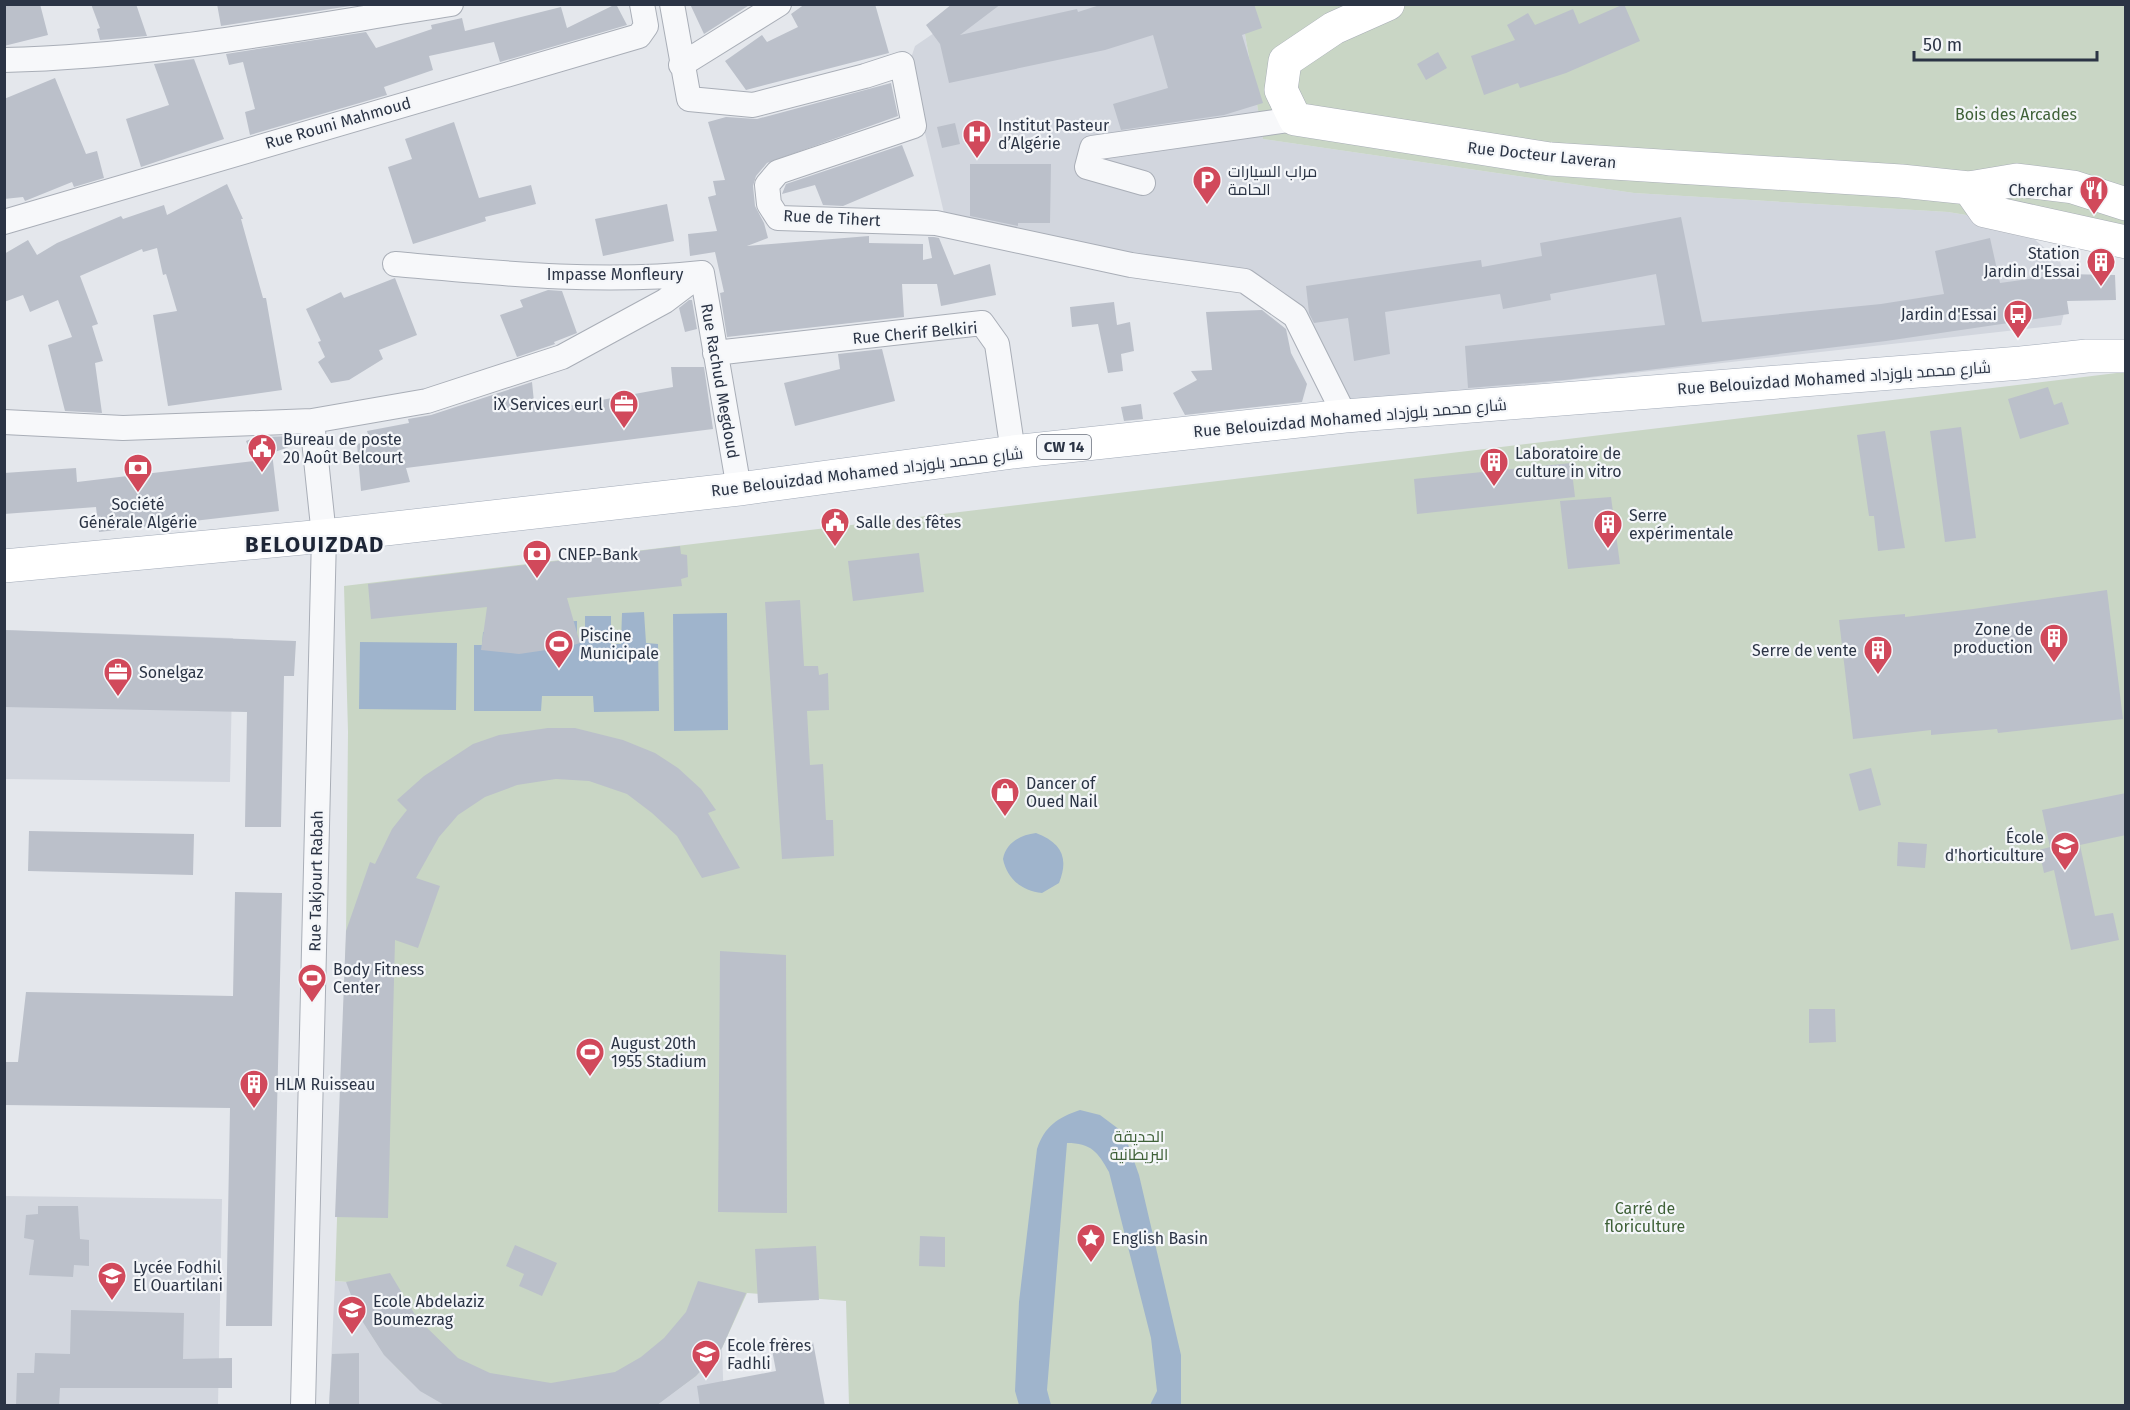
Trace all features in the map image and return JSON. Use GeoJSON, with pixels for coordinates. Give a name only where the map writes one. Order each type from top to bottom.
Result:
{"type":"FeatureCollection","features":[{"type":"Feature","properties":{"kind":"main road"},"geometry":{"type":"LineString","coordinates":[[1295,119],[1281,90],[1285,61],[1334,28],[1388,4]]}},
{"type":"Feature","properties":{"kind":"main road","name":"Rue Docteur Laveran"},"geometry":{"type":"LineString","coordinates":[[1295,119],[1420,141],[1550,159],[1901,181],[1970,188],[2017,180],[2073,188],[2126,204]]}},
{"type":"Feature","properties":{"kind":"main road"},"geometry":{"type":"LineString","coordinates":[[1970,188],[1985,211],[2126,242]]}},
{"type":"Feature","properties":{"kind":"main road","name":"Rue Belouizdad Mohamed شارع محمد بلوزداد"},"geometry":{"type":"LineString","coordinates":[[4,566],[324,536],[739,489],[1013,452],[1345,416],[1986,366],[2087,356],[2126,356]]}},
{"type":"Feature","properties":{"kind":"street"},"geometry":{"type":"LineString","coordinates":[[4,60],[60,59],[148,51],[451,4]]}},
{"type":"Feature","properties":{"kind":"street","name":"Rue Rouni Mahmoud"},"geometry":{"type":"LineString","coordinates":[[4,222],[639,36],[646,26],[642,4]]}},
{"type":"Feature","properties":{"kind":"street","name":"Rue de Tihert"},"geometry":{"type":"LineString","coordinates":[[672,4],[688,99],[753,105],[902,64],[914,126],[778,172],[767,185],[769,204],[778,218],[936,224],[1131,265],[1245,281],[1295,316],[1345,416]]}},
{"type":"Feature","properties":{"kind":"street"},"geometry":{"type":"LineString","coordinates":[[681,65],[778,4]]}},
{"type":"Feature","properties":{"kind":"street"},"geometry":{"type":"LineString","coordinates":[[1143,183],[1087,167],[1092,148],[1295,119]]}},
{"type":"Feature","properties":{"kind":"street","name":"Impasse Monfleury"},"geometry":{"type":"LineString","coordinates":[[395,264],[508,274],[668,277],[702,273]]}},
{"type":"Feature","properties":{"kind":"street","name":"Impasse Monfleury"},"geometry":{"type":"LineString","coordinates":[[312,421],[428,401],[562,357],[665,301],[702,273]]}},
{"type":"Feature","properties":{"kind":"street","name":"Rue Rachud Megdoud"},"geometry":{"type":"LineString","coordinates":[[702,273],[739,489]]}},
{"type":"Feature","properties":{"kind":"street","name":"Rue Cherif Belkiri"},"geometry":{"type":"LineString","coordinates":[[715,353],[982,323],[997,344],[1013,452]]}},
{"type":"Feature","properties":{"kind":"street"},"geometry":{"type":"LineString","coordinates":[[4,422],[123,429],[312,421],[324,536]]}},
{"type":"Feature","properties":{"kind":"street","name":"Rue Takjourt Rabah"},"geometry":{"type":"LineString","coordinates":[[303,1406],[324,536]]}},
{"type":"Feature","properties":{"kind":"shaded area"},"geometry":{"type":"Polygon","coordinates":[[[975,5],[1240,5],[1263,139],[1634,193],[1948,212],[2015,223],[2060,261],[2069,293],[2061,325],[1339,406],[1296,320],[1253,282],[944,213],[912,79],[911,58],[915,46],[975,5]]]}},
{"type":"Feature","properties":{"kind":"shaded area","name":"Sonelgaz"},"geometry":{"type":"Polygon","coordinates":[[[5,630],[233,638],[230,782],[5,779],[5,630]]]}},
{"type":"Feature","properties":{"kind":"shaded area","name":"Lycée Fodhil El Ouartilani"},"geometry":{"type":"Polygon","coordinates":[[[5,1196],[222,1199],[218,1405],[5,1406],[5,1196]]]}},
{"type":"Feature","properties":{"kind":"shaded area","name":"Ecole Abdelaziz Boumezrag"},"geometry":{"type":"Polygon","coordinates":[[[335,1281],[346,1282],[446,1405],[329,1406],[335,1281]]]}},
{"type":"Feature","properties":{"kind":"shaded area","name":"Ecole frères Fadhli"},"geometry":{"type":"Polygon","coordinates":[[[722,1348],[724,1405],[656,1406],[696,1376],[722,1348]]]}},
{"type":"Feature","properties":{"kind":"green space","name":"Bois des Arcades"},"geometry":{"type":"Polygon","coordinates":[[[1240,5],[2125,5],[2125,235],[2015,223],[1948,212],[1634,193],[1263,139],[1240,5]]]}},
{"type":"Feature","properties":{"kind":"green space"},"geometry":{"type":"Polygon","coordinates":[[[2125,372],[2125,1405],[849,1405],[846,1301],[747,1293],[722,1348],[696,1376],[656,1405],[446,1405],[412,1382],[384,1354],[363,1320],[347,1282],[335,1281],[346,940],[348,732],[344,586],[2125,372]]]}},
{"type":"Feature","properties":{"kind":"water"},"geometry":{"type":"Polygon","coordinates":[[[644,612],[646,643],[658,644],[659,711],[594,712],[593,696],[542,696],[541,711],[474,711],[474,645],[482,645],[483,632],[577,621],[577,643],[585,643],[585,616],[611,616],[611,644],[621,644],[622,613],[644,612]]]}},
{"type":"Feature","properties":{"kind":"water"},"geometry":{"type":"Polygon","coordinates":[[[727,613],[728,730],[674,731],[673,614],[727,613]]]}},
{"type":"Feature","properties":{"kind":"water"},"geometry":{"type":"Polygon","coordinates":[[[360,642],[457,643],[456,710],[359,709],[360,642]]]}},
{"type":"Feature","properties":{"kind":"water"},"geometry":{"type":"Polygon","coordinates":[[[1036,833],[1052,842],[1061,852],[1063,859],[1059,883],[1042,893],[1028,890],[1016,883],[1003,859],[1011,844],[1036,833]]]}},
{"type":"Feature","properties":{"kind":"water"},"geometry":{"type":"Polygon","coordinates":[[[1080,1110],[1100,1115],[1124,1133],[1139,1175],[1181,1355],[1181,1405],[1150,1405],[1157,1391],[1151,1338],[1109,1172],[1093,1150],[1075,1143],[1067,1143],[1047,1390],[1051,1405],[1019,1405],[1015,1391],[1019,1302],[1037,1149],[1044,1134],[1053,1124],[1080,1110]]]}},
{"type":"Feature","properties":{"kind":"building"},"geometry":{"type":"Polygon","coordinates":[[[4,4],[40,4],[48,35],[4,46],[4,4]]]}},
{"type":"Feature","properties":{"kind":"building"},"geometry":{"type":"Polygon","coordinates":[[[91,4],[136,4],[147,36],[100,40],[97,29],[100,28],[91,4]]]}},
{"type":"Feature","properties":{"kind":"building"},"geometry":{"type":"Polygon","coordinates":[[[217,4],[349,4],[350,6],[221,26],[217,4]]]}},
{"type":"Feature","properties":{"kind":"building"},"geometry":{"type":"Polygon","coordinates":[[[616,4],[627,25],[500,62],[494,42],[429,56],[433,70],[384,87],[387,95],[250,135],[245,112],[255,109],[243,62],[229,65],[226,54],[366,32],[376,48],[432,29],[431,25],[462,18],[465,31],[561,7],[567,28],[616,4]]]}},
{"type":"Feature","properties":{"kind":"building"},"geometry":{"type":"Polygon","coordinates":[[[690,4],[751,4],[704,34],[690,4]]]}},
{"type":"Feature","properties":{"kind":"building"},"geometry":{"type":"Polygon","coordinates":[[[805,4],[875,4],[889,53],[746,90],[725,61],[762,35],[767,42],[798,27],[791,14],[805,4]]]}},
{"type":"Feature","properties":{"kind":"building"},"geometry":{"type":"Polygon","coordinates":[[[952,4],[1001,4],[960,35],[1077,9],[1078,12],[1103,4],[1254,4],[1262,28],[1242,35],[1263,103],[1224,115],[1121,130],[1113,104],[1168,88],[1153,35],[1105,50],[949,83],[940,44],[926,25],[952,4]]]}},
{"type":"Feature","properties":{"kind":"building"},"geometry":{"type":"Polygon","coordinates":[[[1624,4],[1640,41],[1566,73],[1520,88],[1518,83],[1484,95],[1471,56],[1515,40],[1507,25],[1528,13],[1535,25],[1573,9],[1579,24],[1624,4]]]}},
{"type":"Feature","properties":{"kind":"building"},"geometry":{"type":"Polygon","coordinates":[[[1438,52],[1447,68],[1426,80],[1417,64],[1438,52]]]}},
{"type":"Feature","properties":{"kind":"building"},"geometry":{"type":"Polygon","coordinates":[[[194,59],[224,139],[141,167],[126,119],[169,105],[154,64],[194,59]]]}},
{"type":"Feature","properties":{"kind":"building"},"geometry":{"type":"Polygon","coordinates":[[[55,78],[86,154],[97,151],[104,178],[74,187],[72,182],[25,201],[23,197],[4,199],[4,99],[55,78]]]}},
{"type":"Feature","properties":{"kind":"building"},"geometry":{"type":"Polygon","coordinates":[[[891,83],[898,116],[767,163],[756,176],[753,186],[755,206],[764,223],[768,238],[747,246],[869,236],[869,243],[923,244],[923,260],[932,258],[928,237],[934,237],[939,238],[954,275],[990,264],[996,295],[941,306],[937,284],[902,284],[904,317],[727,337],[720,293],[724,292],[715,252],[690,256],[688,234],[717,231],[708,197],[716,195],[713,181],[725,180],[708,122],[726,117],[757,119],[891,83]]]}},
{"type":"Feature","properties":{"kind":"building"},"geometry":{"type":"Polygon","coordinates":[[[454,122],[479,198],[531,185],[536,204],[485,217],[486,221],[413,244],[388,167],[412,159],[405,139],[454,122]]]}},
{"type":"Feature","properties":{"kind":"building"},"geometry":{"type":"Polygon","coordinates":[[[955,123],[960,144],[942,148],[937,127],[955,123]]]}},
{"type":"Feature","properties":{"kind":"building"},"geometry":{"type":"Polygon","coordinates":[[[902,145],[914,176],[843,206],[823,205],[815,185],[782,194],[786,184],[902,145]]]}},
{"type":"Feature","properties":{"kind":"building"},"geometry":{"type":"Polygon","coordinates":[[[970,164],[1051,164],[1050,223],[1018,223],[1018,226],[970,216],[970,164]]]}},
{"type":"Feature","properties":{"kind":"building"},"geometry":{"type":"Polygon","coordinates":[[[227,184],[243,219],[241,219],[263,298],[266,298],[282,390],[168,406],[153,315],[177,311],[166,274],[163,275],[157,248],[143,252],[142,249],[80,276],[98,324],[92,326],[103,361],[95,363],[102,413],[65,411],[48,345],[72,337],[58,300],[30,312],[23,295],[4,302],[4,254],[28,240],[37,255],[57,243],[121,216],[123,219],[164,205],[167,215],[227,184]]]}},
{"type":"Feature","properties":{"kind":"building"},"geometry":{"type":"Polygon","coordinates":[[[667,204],[674,241],[603,256],[595,219],[667,204]]]}},
{"type":"Feature","properties":{"kind":"building"},"geometry":{"type":"Polygon","coordinates":[[[1681,217],[1702,322],[1881,304],[1944,294],[1935,251],[1990,238],[2000,283],[2063,274],[2115,275],[2116,300],[2067,301],[2069,314],[1886,341],[1565,380],[1468,388],[1465,346],[1665,325],[1656,274],[1550,294],[1551,300],[1503,309],[1500,294],[1385,312],[1390,354],[1354,361],[1348,318],[1314,323],[1309,313],[1306,286],[1481,260],[1482,267],[1542,256],[1540,243],[1681,217]]]}},
{"type":"Feature","properties":{"kind":"building"},"geometry":{"type":"Polygon","coordinates":[[[395,278],[417,335],[379,350],[383,359],[349,380],[331,383],[318,362],[325,357],[318,342],[321,341],[306,309],[341,292],[344,298],[395,278]]]}},
{"type":"Feature","properties":{"kind":"building"},"geometry":{"type":"Polygon","coordinates":[[[548,290],[562,291],[577,333],[554,342],[555,344],[517,357],[500,315],[523,307],[520,300],[548,290]]]}},
{"type":"Feature","properties":{"kind":"building"},"geometry":{"type":"Polygon","coordinates":[[[692,300],[697,329],[685,332],[679,308],[692,300]]]}},
{"type":"Feature","properties":{"kind":"building"},"geometry":{"type":"Polygon","coordinates":[[[1114,302],[1117,325],[1130,322],[1134,351],[1121,354],[1123,371],[1108,373],[1098,324],[1072,327],[1070,307],[1114,302]]]}},
{"type":"Feature","properties":{"kind":"building"},"geometry":{"type":"Polygon","coordinates":[[[1262,310],[1286,329],[1291,353],[1307,384],[1302,402],[1185,415],[1173,393],[1197,380],[1191,371],[1212,370],[1206,312],[1262,310]]]}},
{"type":"Feature","properties":{"kind":"building"},"geometry":{"type":"Polygon","coordinates":[[[882,349],[895,401],[795,426],[784,383],[840,369],[838,354],[882,349]]]}},
{"type":"Feature","properties":{"kind":"building"},"geometry":{"type":"Polygon","coordinates":[[[671,367],[704,367],[713,429],[406,468],[410,482],[361,491],[357,444],[370,441],[367,431],[409,423],[408,419],[431,415],[532,382],[535,412],[673,387],[671,367]]]}},
{"type":"Feature","properties":{"kind":"building"},"geometry":{"type":"Polygon","coordinates":[[[2048,387],[2054,405],[2062,402],[2069,424],[2020,439],[2008,399],[2048,387]]]}},
{"type":"Feature","properties":{"kind":"building"},"geometry":{"type":"Polygon","coordinates":[[[1141,404],[1143,419],[1124,421],[1121,407],[1141,404]]]}},
{"type":"Feature","properties":{"kind":"building"},"geometry":{"type":"Polygon","coordinates":[[[1961,427],[1976,538],[1945,542],[1930,431],[1961,427]]]}},
{"type":"Feature","properties":{"kind":"building"},"geometry":{"type":"Polygon","coordinates":[[[1885,431],[1905,548],[1878,551],[1874,516],[1869,516],[1857,435],[1885,431]]]}},
{"type":"Feature","properties":{"kind":"building"},"geometry":{"type":"Polygon","coordinates":[[[298,436],[300,443],[272,453],[279,511],[99,532],[96,507],[4,514],[4,473],[76,468],[77,482],[254,461],[246,441],[256,437],[298,436]]]}},
{"type":"Feature","properties":{"kind":"building","name":"Laboratoire de culture in vitro"},"geometry":{"type":"Polygon","coordinates":[[[1571,463],[1575,497],[1417,514],[1414,479],[1571,463]]]}},
{"type":"Feature","properties":{"kind":"building"},"geometry":{"type":"Polygon","coordinates":[[[1611,497],[1620,564],[1568,569],[1560,501],[1611,497]]]}},
{"type":"Feature","properties":{"kind":"building"},"geometry":{"type":"Polygon","coordinates":[[[680,546],[681,554],[687,555],[688,577],[681,579],[682,586],[567,598],[580,643],[567,647],[519,654],[481,650],[487,607],[371,619],[368,584],[680,546]]]}},
{"type":"Feature","properties":{"kind":"building"},"geometry":{"type":"Polygon","coordinates":[[[919,553],[924,592],[853,601],[848,561],[919,553]]]}},
{"type":"Feature","properties":{"kind":"building"},"geometry":{"type":"Polygon","coordinates":[[[2107,590],[2123,719],[1998,733],[1997,729],[1931,735],[1931,730],[1853,739],[1839,620],[1905,614],[1905,617],[2107,590]]]}},
{"type":"Feature","properties":{"kind":"building"},"geometry":{"type":"Polygon","coordinates":[[[800,600],[804,666],[818,666],[819,675],[828,673],[829,710],[807,711],[810,765],[823,764],[826,820],[833,820],[834,856],[782,859],[765,602],[800,600]]]}},
{"type":"Feature","properties":{"kind":"building"},"geometry":{"type":"Polygon","coordinates":[[[4,630],[296,641],[294,676],[284,676],[281,827],[245,827],[247,712],[4,707],[4,630]]]}},
{"type":"Feature","properties":{"kind":"building"},"geometry":{"type":"Polygon","coordinates":[[[548,728],[575,728],[623,740],[655,753],[678,768],[701,789],[716,810],[708,813],[740,868],[702,878],[677,836],[652,813],[627,794],[589,781],[556,779],[517,785],[485,797],[458,815],[439,837],[416,878],[440,886],[418,948],[395,940],[388,1218],[335,1217],[346,931],[370,862],[375,864],[392,829],[407,810],[397,800],[424,776],[473,744],[499,735],[548,728]]]}},
{"type":"Feature","properties":{"kind":"building"},"geometry":{"type":"Polygon","coordinates":[[[1871,768],[1881,805],[1859,811],[1849,774],[1871,768]]]}},
{"type":"Feature","properties":{"kind":"building","name":"École d'horticulture"},"geometry":{"type":"Polygon","coordinates":[[[2126,793],[2126,835],[2080,845],[2095,916],[2113,913],[2119,940],[2071,950],[2054,870],[2044,873],[2039,850],[2050,847],[2042,810],[2126,793]]]}},
{"type":"Feature","properties":{"kind":"building"},"geometry":{"type":"Polygon","coordinates":[[[29,831],[194,834],[193,875],[28,871],[29,831]]]}},
{"type":"Feature","properties":{"kind":"building"},"geometry":{"type":"Polygon","coordinates":[[[1898,842],[1927,844],[1925,868],[1897,866],[1898,842]]]}},
{"type":"Feature","properties":{"kind":"building"},"geometry":{"type":"Polygon","coordinates":[[[235,892],[282,893],[272,1326],[226,1326],[230,1108],[4,1105],[4,1062],[18,1062],[26,992],[233,996],[235,892]]]}},
{"type":"Feature","properties":{"kind":"building"},"geometry":{"type":"Polygon","coordinates":[[[720,951],[786,955],[787,1213],[718,1212],[720,951]]]}},
{"type":"Feature","properties":{"kind":"building"},"geometry":{"type":"Polygon","coordinates":[[[1809,1009],[1835,1009],[1836,1042],[1809,1043],[1809,1009]]]}},
{"type":"Feature","properties":{"kind":"building"},"geometry":{"type":"Polygon","coordinates":[[[38,1206],[78,1206],[80,1239],[89,1240],[89,1266],[74,1265],[73,1277],[29,1275],[34,1240],[24,1238],[26,1215],[38,1214],[38,1206]]]}},
{"type":"Feature","properties":{"kind":"building"},"geometry":{"type":"Polygon","coordinates":[[[920,1236],[945,1237],[945,1267],[919,1266],[920,1236]]]}},
{"type":"Feature","properties":{"kind":"building"},"geometry":{"type":"Polygon","coordinates":[[[515,1245],[557,1263],[542,1296],[519,1286],[524,1274],[506,1266],[515,1245]]]}},
{"type":"Feature","properties":{"kind":"building"},"geometry":{"type":"Polygon","coordinates":[[[816,1246],[819,1300],[758,1303],[755,1249],[816,1246]]]}},
{"type":"Feature","properties":{"kind":"building"},"geometry":{"type":"Polygon","coordinates":[[[390,1273],[417,1318],[458,1358],[490,1373],[551,1383],[615,1372],[641,1357],[664,1338],[686,1312],[698,1281],[746,1293],[722,1348],[696,1376],[656,1406],[446,1406],[420,1391],[384,1355],[359,1316],[346,1282],[390,1273]]]}},
{"type":"Feature","properties":{"kind":"building"},"geometry":{"type":"Polygon","coordinates":[[[71,1310],[184,1313],[183,1359],[232,1358],[232,1388],[60,1388],[59,1406],[16,1406],[17,1373],[34,1373],[35,1353],[70,1354],[71,1310]]]}},
{"type":"Feature","properties":{"kind":"building"},"geometry":{"type":"Polygon","coordinates":[[[813,1342],[825,1406],[700,1406],[697,1386],[776,1371],[772,1350],[813,1342]]]}},
{"type":"Feature","properties":{"kind":"building"},"geometry":{"type":"Polygon","coordinates":[[[359,1353],[359,1406],[329,1406],[332,1354],[359,1353]]]}},
{"type":"Feature","properties":{"kind":"place","name":"Institut Pasteur d’Algérie"},"geometry":{"type":"Point","coordinates":[977,160]}},
{"type":"Feature","properties":{"kind":"place","name":"مراب السيارات الحامة"},"geometry":{"type":"Point","coordinates":[1207,206]}},
{"type":"Feature","properties":{"kind":"place","name":"Cherchar"},"geometry":{"type":"Point","coordinates":[2094,216]}},
{"type":"Feature","properties":{"kind":"place","name":"Station Jardin d'Essai"},"geometry":{"type":"Point","coordinates":[2101,288]}},
{"type":"Feature","properties":{"kind":"place","name":"Jardin d'Essai"},"geometry":{"type":"Point","coordinates":[2018,340]}},
{"type":"Feature","properties":{"kind":"place","name":"iX Services eurl"},"geometry":{"type":"Point","coordinates":[624,430]}},
{"type":"Feature","properties":{"kind":"place","name":"Bureau de poste 20 Août Belcourt"},"geometry":{"type":"Point","coordinates":[262,474]}},
{"type":"Feature","properties":{"kind":"place","name":"Laboratoire de culture in vitro"},"geometry":{"type":"Point","coordinates":[1494,488]}},
{"type":"Feature","properties":{"kind":"place","name":"Société Générale Algérie"},"geometry":{"type":"Point","coordinates":[138,494]}},
{"type":"Feature","properties":{"kind":"place","name":"Salle des fêtes"},"geometry":{"type":"Point","coordinates":[835,548]}},
{"type":"Feature","properties":{"kind":"place","name":"Serre expérimentale"},"geometry":{"type":"Point","coordinates":[1608,550]}},
{"type":"Feature","properties":{"kind":"place","name":"CNEP-Bank"},"geometry":{"type":"Point","coordinates":[537,580]}},
{"type":"Feature","properties":{"kind":"place","name":"Zone de production"},"geometry":{"type":"Point","coordinates":[2054,664]}},
{"type":"Feature","properties":{"kind":"place","name":"Piscine Municipale"},"geometry":{"type":"Point","coordinates":[559,670]}},
{"type":"Feature","properties":{"kind":"place","name":"Serre de vente"},"geometry":{"type":"Point","coordinates":[1878,676]}},
{"type":"Feature","properties":{"kind":"place","name":"Sonelgaz"},"geometry":{"type":"Point","coordinates":[118,698]}},
{"type":"Feature","properties":{"kind":"place","name":"Dancer of Oued Nail"},"geometry":{"type":"Point","coordinates":[1005,818]}},
{"type":"Feature","properties":{"kind":"place","name":"École d'horticulture"},"geometry":{"type":"Point","coordinates":[2065,872]}},
{"type":"Feature","properties":{"kind":"place","name":"Body Fitness Center"},"geometry":{"type":"Point","coordinates":[312,1004]}},
{"type":"Feature","properties":{"kind":"place","name":"August 20th 1955 Stadium"},"geometry":{"type":"Point","coordinates":[590,1078]}},
{"type":"Feature","properties":{"kind":"place","name":"HLM Ruisseau"},"geometry":{"type":"Point","coordinates":[254,1110]}},
{"type":"Feature","properties":{"kind":"place","name":"English Basin"},"geometry":{"type":"Point","coordinates":[1091,1264]}},
{"type":"Feature","properties":{"kind":"place","name":"Lycée Fodhil El Ouartilani"},"geometry":{"type":"Point","coordinates":[112,1302]}},
{"type":"Feature","properties":{"kind":"place","name":"Ecole Abdelaziz Boumezrag"},"geometry":{"type":"Point","coordinates":[352,1336]}},
{"type":"Feature","properties":{"kind":"place","name":"Ecole frères Fadhli"},"geometry":{"type":"Point","coordinates":[706,1380]}},
{"type":"Feature","properties":{"kind":"district","name":"BELOUIZDAD"},"geometry":{"type":"Point","coordinates":[315,544]}},
{"type":"Feature","properties":{"kind":"park label","name":"الحديقة البريطانية"},"geometry":{"type":"Point","coordinates":[1139,1145]}},
{"type":"Feature","properties":{"kind":"park label","name":"Carré de floriculture"},"geometry":{"type":"Point","coordinates":[1645,1217]}}]}
